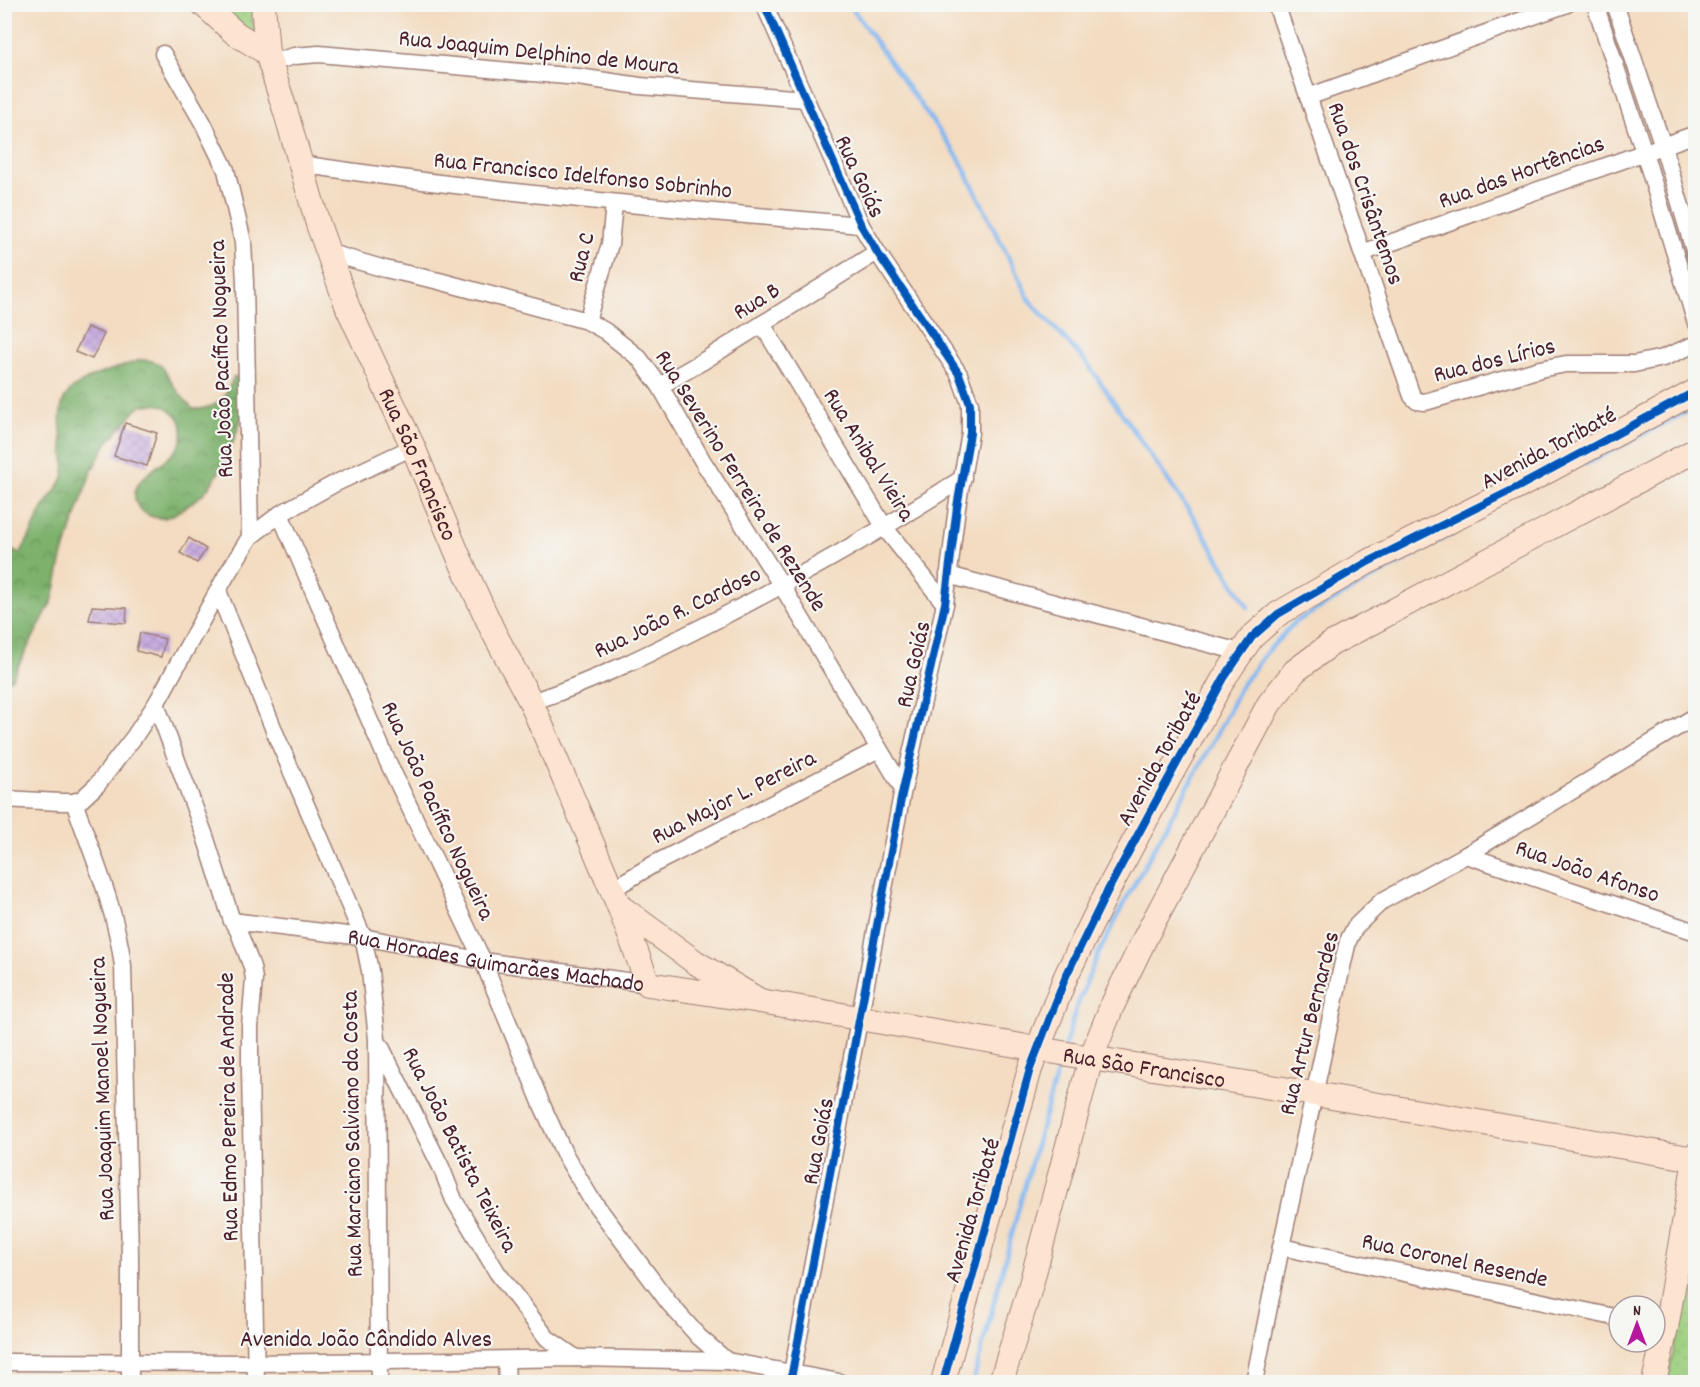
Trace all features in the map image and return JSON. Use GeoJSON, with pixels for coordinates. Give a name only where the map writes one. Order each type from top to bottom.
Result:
{"type":"FeatureCollection","features":[{"type":"Feature","properties":{"kind":"street"},"geometry":{"type":"LineString","coordinates":[[203,4],[234,33],[268,58]]}},
{"type":"Feature","properties":{"kind":"street","name":"Rua São Francisco"},"geometry":{"type":"LineString","coordinates":[[264,4],[268,58],[327,252],[348,308],[413,447],[458,555],[531,702],[615,898],[648,984]]}},
{"type":"Feature","properties":{"kind":"street","name":"Rua Goiás"},"geometry":{"type":"LineString","coordinates":[[764,4],[861,225],[959,374],[970,404],[970,433],[945,604],[903,789],[792,1373]]}},
{"type":"Feature","properties":{"kind":"street","name":"Rua dos Crisântemos"},"geometry":{"type":"LineString","coordinates":[[1276,4],[1412,396]]}},
{"type":"Feature","properties":{"kind":"street"},"geometry":{"type":"LineString","coordinates":[[1308,97],[1567,4]]}},
{"type":"Feature","properties":{"kind":"street"},"geometry":{"type":"LineString","coordinates":[[1595,4],[1644,152],[1689,276],[1695,323]]}},
{"type":"Feature","properties":{"kind":"street"},"geometry":{"type":"LineString","coordinates":[[1615,4],[1663,146],[1695,257]]}},
{"type":"Feature","properties":{"kind":"street","name":"Rua João Pacífico Nogueira"},"geometry":{"type":"LineString","coordinates":[[163,54],[203,123],[226,170],[243,242],[250,537]]}},
{"type":"Feature","properties":{"kind":"street","name":"Rua Joaquim Delphino de Moura"},"geometry":{"type":"LineString","coordinates":[[268,58],[319,54],[578,77],[640,86],[804,99]]}},
{"type":"Feature","properties":{"kind":"street","name":"Rua das Hortências"},"geometry":{"type":"LineString","coordinates":[[1362,253],[1695,134]]}},
{"type":"Feature","properties":{"kind":"street","name":"Rua Francisco Idelfonso Sobrinho"},"geometry":{"type":"LineString","coordinates":[[300,164],[614,204],[861,225]]}},
{"type":"Feature","properties":{"kind":"street","name":"Rua C"},"geometry":{"type":"LineString","coordinates":[[587,321],[610,244],[614,204]]}},
{"type":"Feature","properties":{"kind":"street","name":"Rua Severino Ferreira de Rezende"},"geometry":{"type":"LineString","coordinates":[[327,252],[587,321],[605,331],[639,358],[660,386],[702,460],[782,586],[903,789]]}},
{"type":"Feature","properties":{"kind":"street","name":"Rua B"},"geometry":{"type":"LineString","coordinates":[[660,386],[877,252]]}},
{"type":"Feature","properties":{"kind":"street","name":"Rua Anibal Vieira"},"geometry":{"type":"LineString","coordinates":[[762,324],[885,528],[945,604]]}},
{"type":"Feature","properties":{"kind":"street","name":"Rua dos Lírios"},"geometry":{"type":"LineString","coordinates":[[1412,396],[1417,401],[1425,402],[1540,369],[1566,364],[1634,364],[1663,358],[1695,344]]}},
{"type":"Feature","properties":{"kind":"street","name":"Avenida Toribaté"},"geometry":{"type":"LineString","coordinates":[[943,1383],[1066,976],[1108,890],[1240,652],[1252,637],[1278,614],[1366,563],[1518,487],[1695,391]]}},
{"type":"Feature","properties":{"kind":"street"},"geometry":{"type":"LineString","coordinates":[[4,799],[74,802],[82,799],[97,784],[134,737],[156,704],[250,537],[280,514],[334,484],[413,447]]}},
{"type":"Feature","properties":{"kind":"street"},"geometry":{"type":"LineString","coordinates":[[1001,1383],[1030,1288],[1085,1057],[1146,936],[1269,704],[1294,671],[1331,644],[1695,450]]}},
{"type":"Feature","properties":{"kind":"street","name":"Rua João R. Cardoso"},"geometry":{"type":"LineString","coordinates":[[531,702],[573,688],[629,663],[782,586],[885,528],[963,478]]}},
{"type":"Feature","properties":{"kind":"street","name":"Rua João Pacífico Nogueira"},"geometry":{"type":"LineString","coordinates":[[280,514],[386,758],[483,961],[542,1106],[564,1152],[590,1197],[669,1303],[699,1337],[727,1361]]}},
{"type":"Feature","properties":{"kind":"street"},"geometry":{"type":"LineString","coordinates":[[948,575],[1240,652]]}},
{"type":"Feature","properties":{"kind":"street","name":"Rua Marciano Salviano da Costa"},"geometry":{"type":"LineString","coordinates":[[218,591],[278,740],[363,938],[370,971],[377,1039],[379,1383]]}},
{"type":"Feature","properties":{"kind":"street","name":"Rua Edmo Pereira de Andrade"},"geometry":{"type":"LineString","coordinates":[[156,704],[205,836],[232,921],[249,957],[254,979],[250,1026],[250,1071],[256,1383]]}},
{"type":"Feature","properties":{"kind":"street","name":"Rua Artur Bernardes"},"geometry":{"type":"LineString","coordinates":[[1254,1383],[1314,1094],[1346,951],[1355,927],[1382,901],[1466,855],[1695,716]]}},
{"type":"Feature","properties":{"kind":"street","name":"Rua Major L. Pereira"},"geometry":{"type":"LineString","coordinates":[[615,898],[654,864],[879,749]]}},
{"type":"Feature","properties":{"kind":"street","name":"Rua Joaquim Manoel Nogueira"},"geometry":{"type":"LineString","coordinates":[[74,802],[111,906],[121,946],[123,966],[130,1255],[130,1383]]}},
{"type":"Feature","properties":{"kind":"street","name":"Rua João Afonso"},"geometry":{"type":"LineString","coordinates":[[1466,855],[1695,932]]}},
{"type":"Feature","properties":{"kind":"street","name":"Rua São Francisco"},"geometry":{"type":"LineString","coordinates":[[615,898],[695,962],[760,1001],[1085,1057],[1695,1156]]}},
{"type":"Feature","properties":{"kind":"street","name":"Rua Horades Guimarães Machado"},"geometry":{"type":"LineString","coordinates":[[232,921],[363,938],[483,961],[760,1001]]}},
{"type":"Feature","properties":{"kind":"street","name":"Rua João Batista Teixeira"},"geometry":{"type":"LineString","coordinates":[[377,1039],[441,1167],[454,1200],[497,1272],[546,1338],[576,1358]]}},
{"type":"Feature","properties":{"kind":"street"},"geometry":{"type":"LineString","coordinates":[[1667,1297],[1695,1156]]}},
{"type":"Feature","properties":{"kind":"street","name":"Rua Coronel Resende"},"geometry":{"type":"LineString","coordinates":[[1281,1247],[1607,1315]]}},
{"type":"Feature","properties":{"kind":"street"},"geometry":{"type":"LineString","coordinates":[[1654,1383],[1658,1354]]}},
{"type":"Feature","properties":{"kind":"street","name":"Avenida João Cândido Alves"},"geometry":{"type":"LineString","coordinates":[[4,1362],[256,1363],[506,1361],[576,1358],[727,1361]]}},
{"type":"Feature","properties":{"kind":"street"},"geometry":{"type":"LineString","coordinates":[[506,1361],[507,1383]]}},
{"type":"Feature","properties":{"kind":"street"},"geometry":{"type":"LineString","coordinates":[[727,1361],[839,1383]]}},
{"type":"Feature","properties":{"kind":"green space"},"geometry":{"type":"Polygon","coordinates":[[[215,5],[250,5],[256,37],[215,5]]]}},
{"type":"Feature","properties":{"kind":"green space"},"geometry":{"type":"Polygon","coordinates":[[[140,360],[153,361],[160,365],[176,390],[193,409],[209,407],[220,401],[234,376],[243,380],[243,412],[237,433],[222,467],[201,496],[170,517],[157,518],[144,513],[139,508],[135,497],[136,490],[145,476],[174,453],[182,438],[182,426],[177,416],[166,407],[154,404],[140,406],[107,443],[91,472],[62,557],[53,599],[12,678],[5,684],[5,546],[19,554],[47,501],[63,478],[60,420],[64,400],[69,392],[84,381],[140,360]]]}},
{"type":"Feature","properties":{"kind":"green space"},"geometry":{"type":"Polygon","coordinates":[[[1695,1241],[1695,1382],[1667,1382],[1695,1241]]]}},
{"type":"Feature","properties":{"kind":"building"},"geometry":{"type":"Polygon","coordinates":[[[87,327],[104,334],[92,359],[75,352],[87,327]]]}},
{"type":"Feature","properties":{"kind":"building"},"geometry":{"type":"Polygon","coordinates":[[[125,423],[157,433],[147,466],[114,456],[125,423]]]}},
{"type":"Feature","properties":{"kind":"building"},"geometry":{"type":"Polygon","coordinates":[[[189,538],[206,549],[197,563],[180,553],[189,538]]]}},
{"type":"Feature","properties":{"kind":"building"},"geometry":{"type":"Polygon","coordinates":[[[92,606],[127,608],[126,623],[89,620],[92,606]]]}},
{"type":"Feature","properties":{"kind":"building"},"geometry":{"type":"Polygon","coordinates":[[[140,633],[165,639],[161,657],[136,651],[140,633]]]}},
{"type":"Feature","properties":{"kind":"waterway"},"geometry":{"type":"LineString","coordinates":[[849,4],[960,160],[1030,301],[1087,363],[1194,518],[1248,607]]}},
{"type":"Feature","properties":{"kind":"waterway"},"geometry":{"type":"LineString","coordinates":[[1586,464],[1696,407]]}},
{"type":"Feature","properties":{"kind":"waterway"},"geometry":{"type":"LineString","coordinates":[[1065,1045],[1094,963],[1123,905],[1223,723],[1240,687],[1266,653],[1295,622],[1453,533]]}},
{"type":"Feature","properties":{"kind":"waterway"},"geometry":{"type":"LineString","coordinates":[[973,1382],[1061,1059]]}},
{"type":"Feature","properties":{"kind":"cycle path"},"geometry":{"type":"LineString","coordinates":[[764,4],[861,225],[959,374],[970,404],[970,433],[957,507],[945,604],[902,794],[792,1373]]}},
{"type":"Feature","properties":{"kind":"cycle path"},"geometry":{"type":"LineString","coordinates":[[943,1382],[1030,1069],[1066,976],[1108,890],[1155,803],[1224,678],[1252,637],[1278,614],[1366,563],[1518,487],[1696,391]]}}]}
